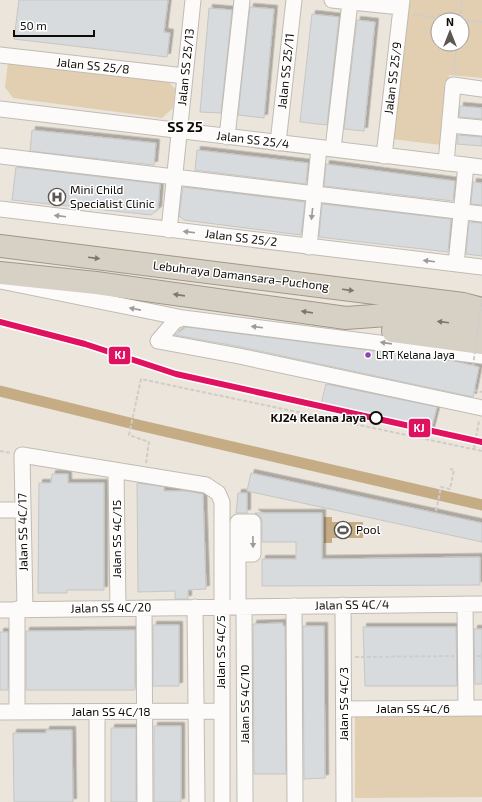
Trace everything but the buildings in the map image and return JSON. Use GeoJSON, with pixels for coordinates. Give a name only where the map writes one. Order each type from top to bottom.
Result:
{"type":"FeatureCollection","features":[{"type":"Feature","properties":{"kind":"highway","name":"Lebuhraya Damansara–Puchong"},"geometry":{"type":"LineString","coordinates":[[0,246],[477,304]]}},
{"type":"Feature","properties":{"kind":"highway"},"geometry":{"type":"LineString","coordinates":[[0,273],[104,284],[346,318],[386,330],[482,343]]}},
{"type":"Feature","properties":{"kind":"highway"},"geometry":{"type":"LineString","coordinates":[[346,318],[387,316],[482,326]]}},
{"type":"Feature","properties":{"kind":"street","name":"Jalan SS 25/13"},"geometry":{"type":"LineString","coordinates":[[169,230],[193,0]]}},
{"type":"Feature","properties":{"kind":"street"},"geometry":{"type":"LineString","coordinates":[[227,136],[242,0]]}},
{"type":"Feature","properties":{"kind":"street","name":"Jalan SS 25/11"},"geometry":{"type":"LineString","coordinates":[[278,143],[294,0]]}},
{"type":"Feature","properties":{"kind":"street"},"geometry":{"type":"LineString","coordinates":[[332,0],[401,7]]}},
{"type":"Feature","properties":{"kind":"street"},"geometry":{"type":"LineString","coordinates":[[309,247],[314,194],[326,148],[350,2]]}},
{"type":"Feature","properties":{"kind":"street","name":"Jalan SS 25/9"},"geometry":{"type":"LineString","coordinates":[[384,156],[401,7]]}},
{"type":"Feature","properties":{"kind":"street","name":"Jalan SS 25/8"},"geometry":{"type":"LineString","coordinates":[[0,55],[185,76]]}},
{"type":"Feature","properties":{"kind":"street"},"geometry":{"type":"LineString","coordinates":[[446,163],[453,86],[482,89]]}},
{"type":"Feature","properties":{"kind":"street","name":"Jalan SS 25/4"},"geometry":{"type":"LineString","coordinates":[[0,109],[482,167]]}},
{"type":"Feature","properties":{"kind":"street"},"geometry":{"type":"LineString","coordinates":[[450,125],[482,128]]}},
{"type":"Feature","properties":{"kind":"street"},"geometry":{"type":"LineString","coordinates":[[0,156],[482,214]]}},
{"type":"Feature","properties":{"kind":"street"},"geometry":{"type":"LineString","coordinates":[[456,264],[466,165]]}},
{"type":"Feature","properties":{"kind":"street","name":"Jalan SS 25/2"},"geometry":{"type":"LineString","coordinates":[[0,209],[309,247],[482,266]]}},
{"type":"Feature","properties":{"kind":"street"},"geometry":{"type":"LineString","coordinates":[[0,281],[183,318],[478,361]]}},
{"type":"Feature","properties":{"kind":"street"},"geometry":{"type":"LineString","coordinates":[[183,318],[175,321],[158,341],[239,356],[481,408]]}},
{"type":"Feature","properties":{"kind":"street","name":"Jalan SS 4C/17"},"geometry":{"type":"LineString","coordinates":[[17,712],[21,609],[22,455],[100,468],[117,477]]}},
{"type":"Feature","properties":{"kind":"street"},"geometry":{"type":"LineString","coordinates":[[117,477],[142,475]]}},
{"type":"Feature","properties":{"kind":"street","name":"Jalan SS 4C/5"},"geometry":{"type":"LineString","coordinates":[[142,475],[206,485],[218,493],[222,502],[222,802]]}},
{"type":"Feature","properties":{"kind":"street","name":"Jalan SS 4C/15"},"geometry":{"type":"LineString","coordinates":[[117,477],[118,608]]}},
{"type":"Feature","properties":{"kind":"street"},"geometry":{"type":"LineString","coordinates":[[0,510],[22,510]]}},
{"type":"Feature","properties":{"kind":"street","name":"Jalan SS 4C/10"},"geometry":{"type":"LineString","coordinates":[[238,554],[241,607],[245,802]]}},
{"type":"Feature","properties":{"kind":"street"},"geometry":{"type":"LineString","coordinates":[[465,604],[466,708]]}},
{"type":"Feature","properties":{"kind":"street","name":"Jalan SS 4C/4"},"geometry":{"type":"LineString","coordinates":[[221,607],[482,604]]}},
{"type":"Feature","properties":{"kind":"street","name":"Jalan SS 4C/3"},"geometry":{"type":"LineString","coordinates":[[343,605],[344,802]]}},
{"type":"Feature","properties":{"kind":"street"},"geometry":{"type":"LineString","coordinates":[[294,606],[295,802]]}},
{"type":"Feature","properties":{"kind":"street"},"geometry":{"type":"LineString","coordinates":[[195,607],[197,802]]}},
{"type":"Feature","properties":{"kind":"street","name":"Jalan SS 4C/20"},"geometry":{"type":"LineString","coordinates":[[0,610],[221,607]]}},
{"type":"Feature","properties":{"kind":"street"},"geometry":{"type":"LineString","coordinates":[[144,608],[145,802]]}},
{"type":"Feature","properties":{"kind":"street","name":"Jalan SS 4C/6"},"geometry":{"type":"LineString","coordinates":[[344,709],[482,708]]}},
{"type":"Feature","properties":{"kind":"street","name":"Jalan SS 4C/18"},"geometry":{"type":"LineString","coordinates":[[0,712],[221,711]]}},
{"type":"Feature","properties":{"kind":"street"},"geometry":{"type":"LineString","coordinates":[[97,712],[97,802]]}},
{"type":"Feature","properties":{"kind":"path"},"geometry":{"type":"LineString","coordinates":[[461,12],[462,0]]}},
{"type":"Feature","properties":{"kind":"path"},"geometry":{"type":"LineString","coordinates":[[401,7],[430,13]]}},
{"type":"Feature","properties":{"kind":"path"},"geometry":{"type":"LineString","coordinates":[[470,21],[482,22]]}},
{"type":"Feature","properties":{"kind":"path"},"geometry":{"type":"LineString","coordinates":[[453,86],[456,52]]}},
{"type":"Feature","properties":{"kind":"path"},"geometry":{"type":"LineString","coordinates":[[477,304],[478,361]]}},
{"type":"Feature","properties":{"kind":"path"},"geometry":{"type":"LineString","coordinates":[[142,475],[148,460],[149,442],[129,435],[141,379],[482,451]]}},
{"type":"Feature","properties":{"kind":"path"},"geometry":{"type":"LineString","coordinates":[[474,390],[482,392]]}},
{"type":"Feature","properties":{"kind":"path"},"geometry":{"type":"LineString","coordinates":[[474,449],[481,408]]}},
{"type":"Feature","properties":{"kind":"path"},"geometry":{"type":"LineString","coordinates":[[436,511],[441,487],[450,489],[454,470],[450,469]]}},
{"type":"Feature","properties":{"kind":"path"},"geometry":{"type":"LineString","coordinates":[[343,657],[482,656]]}},
{"type":"Feature","properties":{"kind":"shaded area"},"geometry":{"type":"Polygon","coordinates":[[[407,0],[482,0],[482,78],[449,75],[441,145],[392,139],[407,0]]]}},
{"type":"Feature","properties":{"kind":"shaded area"},"geometry":{"type":"Polygon","coordinates":[[[8,62],[166,79],[175,89],[173,108],[162,118],[13,98],[5,87],[8,62]]]}},
{"type":"Feature","properties":{"kind":"shaded area","name":"Pool"},"geometry":{"type":"Polygon","coordinates":[[[324,517],[332,517],[332,522],[363,522],[363,538],[332,538],[332,543],[324,543],[324,517]]]}},
{"type":"Feature","properties":{"kind":"shaded area"},"geometry":{"type":"Polygon","coordinates":[[[482,715],[482,797],[355,798],[355,716],[482,715]]]}},
{"type":"Feature","properties":{"kind":"waterway"},"geometry":{"type":"LineString","coordinates":[[0,391],[138,425],[482,505]]}},
{"type":"Feature","properties":{"kind":"transit line","name":"KJ"},"geometry":{"type":"LineString","coordinates":[[0,322],[85,344],[176,374],[482,442]]}},
{"type":"Feature","properties":{"kind":"place","name":"Mini Child Specialist Clinic"},"geometry":{"type":"Point","coordinates":[57,197]}},
{"type":"Feature","properties":{"kind":"place","name":"LRT Kelana Jaya"},"geometry":{"type":"Point","coordinates":[368,355]}},
{"type":"Feature","properties":{"kind":"place","name":"KJ24 Kelana Jaya"},"geometry":{"type":"Point","coordinates":[376,418]}},
{"type":"Feature","properties":{"kind":"place","name":"Pool"},"geometry":{"type":"Point","coordinates":[343,530]}},
{"type":"Feature","properties":{"kind":"district","name":"SS 25"},"geometry":{"type":"Point","coordinates":[185,127]}}]}
